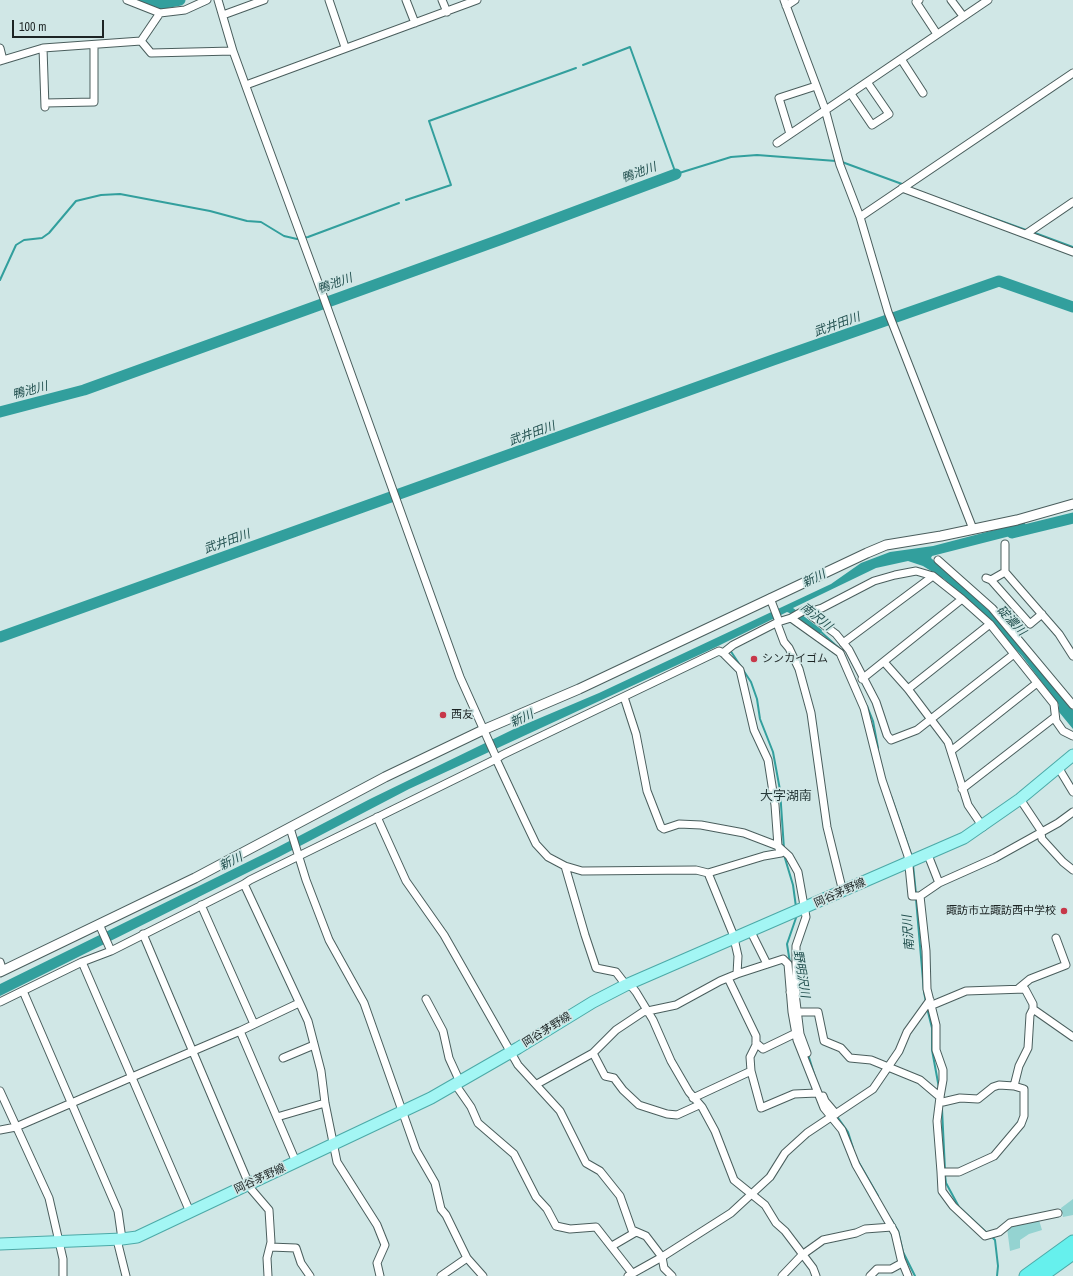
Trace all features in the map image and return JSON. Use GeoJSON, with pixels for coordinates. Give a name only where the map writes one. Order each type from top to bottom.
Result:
{"type":"FeatureCollection","features":[{"type":"Feature","properties":{"kind":"highway"},"geometry":{"type":"LineString","coordinates":[[1026,1276],[1073,1242]]}},
{"type":"Feature","properties":{"kind":"highway"},"geometry":{"type":"LineString","coordinates":[[1041,1276],[1073,1253]]}},
{"type":"Feature","properties":{"kind":"main road","name":"岡谷茅野線"},"geometry":{"type":"LineString","coordinates":[[0,1244],[122,1240],[137,1237],[296,1162],[457,1083],[594,1002],[626,985],[843,892],[964,838],[983,827],[1020,799],[1073,755]]}},
{"type":"Feature","properties":{"kind":"street"},"geometry":{"type":"LineString","coordinates":[[127,0],[160,13],[185,10],[207,0]]}},
{"type":"Feature","properties":{"kind":"street"},"geometry":{"type":"LineString","coordinates":[[0,1002],[202,905],[298,854],[377,817],[495,757],[719,651],[723,653],[740,670],[754,730],[768,760],[776,805],[778,846],[781,853],[764,856],[708,873],[696,870],[582,871],[565,866],[548,857],[536,844],[495,757],[460,677],[246,85],[218,0]]}},
{"type":"Feature","properties":{"kind":"street"},"geometry":{"type":"LineString","coordinates":[[223,15],[264,0]]}},
{"type":"Feature","properties":{"kind":"street"},"geometry":{"type":"LineString","coordinates":[[329,0],[345,47]]}},
{"type":"Feature","properties":{"kind":"street"},"geometry":{"type":"LineString","coordinates":[[406,0],[415,23]]}},
{"type":"Feature","properties":{"kind":"street"},"geometry":{"type":"LineString","coordinates":[[442,0],[447,12]]}},
{"type":"Feature","properties":{"kind":"street"},"geometry":{"type":"LineString","coordinates":[[246,85],[345,47],[447,12],[477,0]]}},
{"type":"Feature","properties":{"kind":"street"},"geometry":{"type":"LineString","coordinates":[[794,0],[785,3],[825,110],[840,165],[860,217],[890,320],[973,529]]}},
{"type":"Feature","properties":{"kind":"street"},"geometry":{"type":"LineString","coordinates":[[919,0],[916,2],[938,34]]}},
{"type":"Feature","properties":{"kind":"street"},"geometry":{"type":"LineString","coordinates":[[952,0],[963,16]]}},
{"type":"Feature","properties":{"kind":"street"},"geometry":{"type":"LineString","coordinates":[[777,143],[988,0]]}},
{"type":"Feature","properties":{"kind":"street"},"geometry":{"type":"LineString","coordinates":[[141,41],[160,13]]}},
{"type":"Feature","properties":{"kind":"street"},"geometry":{"type":"LineString","coordinates":[[0,48],[2,61],[43,48],[141,41]]}},
{"type":"Feature","properties":{"kind":"street"},"geometry":{"type":"LineString","coordinates":[[141,41],[151,53],[234,51]]}},
{"type":"Feature","properties":{"kind":"street"},"geometry":{"type":"LineString","coordinates":[[43,48],[45,105],[94,102],[94,45]]}},
{"type":"Feature","properties":{"kind":"street"},"geometry":{"type":"LineString","coordinates":[[901,59],[923,93]]}},
{"type":"Feature","properties":{"kind":"street"},"geometry":{"type":"LineString","coordinates":[[860,217],[1073,73]]}},
{"type":"Feature","properties":{"kind":"street"},"geometry":{"type":"LineString","coordinates":[[851,94],[872,125],[889,114],[868,82]]}},
{"type":"Feature","properties":{"kind":"street"},"geometry":{"type":"LineString","coordinates":[[790,134],[779,98],[816,86]]}},
{"type":"Feature","properties":{"kind":"street"},"geometry":{"type":"LineString","coordinates":[[902,188],[1073,252]]}},
{"type":"Feature","properties":{"kind":"street"},"geometry":{"type":"LineString","coordinates":[[1026,234],[1073,202]]}},
{"type":"Feature","properties":{"kind":"street"},"geometry":{"type":"LineString","coordinates":[[1,968],[100,928],[195,878],[291,831],[385,778],[485,734],[771,601],[886,545],[1017,520],[1073,504]]}},
{"type":"Feature","properties":{"kind":"street"},"geometry":{"type":"LineString","coordinates":[[1005,544],[1005,572],[1059,634],[1073,656]]}},
{"type":"Feature","properties":{"kind":"street"},"geometry":{"type":"LineString","coordinates":[[938,560],[992,608],[1073,705]]}},
{"type":"Feature","properties":{"kind":"street"},"geometry":{"type":"LineString","coordinates":[[723,653],[733,645],[778,620],[791,618],[805,610],[809,612],[822,608],[874,581],[916,571],[933,576],[990,624],[1054,704],[1056,708],[1056,721],[1063,731],[1073,736]]}},
{"type":"Feature","properties":{"kind":"street"},"geometry":{"type":"LineString","coordinates":[[1005,572],[988,579],[1030,624],[1042,614]]}},
{"type":"Feature","properties":{"kind":"street"},"geometry":{"type":"LineString","coordinates":[[843,643],[933,576]]}},
{"type":"Feature","properties":{"kind":"street"},"geometry":{"type":"LineString","coordinates":[[862,679],[962,599]]}},
{"type":"Feature","properties":{"kind":"street"},"geometry":{"type":"LineString","coordinates":[[771,601],[784,642],[789,648],[799,669],[811,713],[827,827],[843,892]]}},
{"type":"Feature","properties":{"kind":"street"},"geometry":{"type":"LineString","coordinates":[[809,612],[813,617],[836,634],[849,650],[862,679],[876,702],[887,735],[891,740],[917,730],[1014,654]]}},
{"type":"Feature","properties":{"kind":"street"},"geometry":{"type":"LineString","coordinates":[[791,618],[840,653],[864,708],[882,780],[909,863],[912,896],[920,896],[939,883],[995,858],[1041,833],[1073,812]]}},
{"type":"Feature","properties":{"kind":"street"},"geometry":{"type":"LineString","coordinates":[[908,689],[990,624]]}},
{"type":"Feature","properties":{"kind":"street"},"geometry":{"type":"LineString","coordinates":[[884,662],[908,689],[948,742],[968,805],[983,827]]}},
{"type":"Feature","properties":{"kind":"street"},"geometry":{"type":"LineString","coordinates":[[951,751],[1037,683]]}},
{"type":"Feature","properties":{"kind":"street"},"geometry":{"type":"LineString","coordinates":[[624,697],[636,734],[647,792],[661,827],[664,829],[679,824],[701,825],[744,833],[778,846],[789,856],[798,872],[799,911],[806,917],[796,946],[796,993],[792,992]]}},
{"type":"Feature","properties":{"kind":"street"},"geometry":{"type":"LineString","coordinates":[[962,789],[1055,717]]}},
{"type":"Feature","properties":{"kind":"street"},"geometry":{"type":"LineString","coordinates":[[1058,767],[1073,792]]}},
{"type":"Feature","properties":{"kind":"street"},"geometry":{"type":"LineString","coordinates":[[1020,799],[1041,833],[1042,839],[1049,848],[1073,870]]}},
{"type":"Feature","properties":{"kind":"street"},"geometry":{"type":"LineString","coordinates":[[377,817],[406,881],[444,934],[518,1065],[538,1084],[560,1111],[586,1163],[600,1171],[620,1196],[632,1230],[646,1236],[662,1257],[664,1268],[672,1276]]}},
{"type":"Feature","properties":{"kind":"street"},"geometry":{"type":"LineString","coordinates":[[291,831],[306,880],[334,951],[349,974],[364,1003],[416,1150],[435,1183],[441,1209],[446,1215],[467,1258],[483,1276]]}},
{"type":"Feature","properties":{"kind":"street"},"geometry":{"type":"LineString","coordinates":[[928,855],[939,883]]}},
{"type":"Feature","properties":{"kind":"street"},"geometry":{"type":"LineString","coordinates":[[565,866],[585,936],[596,968],[616,972],[626,985],[632,987],[653,1020],[671,1061],[693,1098],[700,1105],[722,1146],[734,1180],[765,1205],[776,1223],[785,1231],[813,1268],[816,1276]]}},
{"type":"Feature","properties":{"kind":"street"},"geometry":{"type":"LineString","coordinates":[[708,873],[730,928],[738,956],[737,974]]}},
{"type":"Feature","properties":{"kind":"street"},"geometry":{"type":"LineString","coordinates":[[244,884],[308,1021],[321,1071],[325,1103],[338,1162],[377,1225],[385,1245],[377,1263],[380,1276]]}},
{"type":"Feature","properties":{"kind":"street"},"geometry":{"type":"LineString","coordinates":[[920,896],[926,951],[927,989],[936,1025],[936,1050],[943,1070],[937,1121],[942,1191],[953,1206],[985,1236],[999,1232],[1010,1223],[1058,1214]]}},
{"type":"Feature","properties":{"kind":"street"},"geometry":{"type":"LineString","coordinates":[[202,905],[254,1024]]}},
{"type":"Feature","properties":{"kind":"street"},"geometry":{"type":"LineString","coordinates":[[100,928],[110,949]]}},
{"type":"Feature","properties":{"kind":"street"},"geometry":{"type":"LineString","coordinates":[[751,932],[767,964]]}},
{"type":"Feature","properties":{"kind":"street"},"geometry":{"type":"LineString","coordinates":[[143,934],[251,1189],[270,1210],[271,1230],[270,1247],[267,1258],[268,1276]]}},
{"type":"Feature","properties":{"kind":"street"},"geometry":{"type":"LineString","coordinates":[[1019,988],[1030,979],[1066,965],[1056,938]]}},
{"type":"Feature","properties":{"kind":"street"},"geometry":{"type":"LineString","coordinates":[[538,1084],[593,1053],[616,1030],[643,1012],[676,1005],[737,974],[783,959],[788,964],[795,1012],[800,1034],[825,1101],[842,1130],[856,1164],[892,1227],[902,1263],[908,1276]]}},
{"type":"Feature","properties":{"kind":"street"},"geometry":{"type":"LineString","coordinates":[[82,962],[190,1212]]}},
{"type":"Feature","properties":{"kind":"street"},"geometry":{"type":"LineString","coordinates":[[728,978],[756,1036],[756,1043],[750,1057],[761,1108],[794,1094],[817,1094]]}},
{"type":"Feature","properties":{"kind":"street"},"geometry":{"type":"LineString","coordinates":[[426,999],[443,1031],[449,1058],[457,1083],[471,1107],[478,1123],[514,1154],[536,1197],[548,1209],[556,1226],[570,1229],[596,1227],[612,1246],[630,1275],[720,1221],[753,1194],[770,1177],[785,1153],[807,1133],[874,1089],[899,1051],[907,1032],[930,1003],[966,991],[1019,988],[1025,989],[1033,1004],[1033,1009],[1030,1015],[1028,1048],[1019,1066],[1014,1086]]}},
{"type":"Feature","properties":{"kind":"street"},"geometry":{"type":"LineString","coordinates":[[23,991],[118,1211],[122,1240],[118,1244],[126,1276]]}},
{"type":"Feature","properties":{"kind":"street"},"geometry":{"type":"LineString","coordinates":[[0,1130],[16,1127],[240,1031],[299,1002]]}},
{"type":"Feature","properties":{"kind":"street"},"geometry":{"type":"LineString","coordinates":[[1033,1009],[1073,1037]]}},
{"type":"Feature","properties":{"kind":"street"},"geometry":{"type":"LineString","coordinates":[[795,1012],[794,1034],[817,1094],[824,1108],[833,1115]]}},
{"type":"Feature","properties":{"kind":"street"},"geometry":{"type":"LineString","coordinates":[[795,1012],[818,1012],[824,1042],[841,1048],[850,1058],[870,1060],[920,1080],[943,1102],[960,1098],[978,1099],[993,1087],[999,1085],[1014,1086],[1024,1089],[1024,1116],[1021,1124],[994,1156],[959,1172],[941,1172]]}},
{"type":"Feature","properties":{"kind":"street"},"geometry":{"type":"LineString","coordinates":[[240,1031],[296,1162]]}},
{"type":"Feature","properties":{"kind":"street"},"geometry":{"type":"LineString","coordinates":[[756,1043],[763,1050],[794,1034]]}},
{"type":"Feature","properties":{"kind":"street"},"geometry":{"type":"LineString","coordinates":[[282,1058],[314,1045]]}},
{"type":"Feature","properties":{"kind":"street"},"geometry":{"type":"LineString","coordinates":[[593,1053],[605,1076],[614,1078],[623,1090],[640,1104],[667,1114],[677,1115],[700,1105]]}},
{"type":"Feature","properties":{"kind":"street"},"geometry":{"type":"LineString","coordinates":[[693,1098],[752,1071]]}},
{"type":"Feature","properties":{"kind":"street"},"geometry":{"type":"LineString","coordinates":[[0,1091],[49,1198],[62,1259],[63,1276]]}},
{"type":"Feature","properties":{"kind":"street"},"geometry":{"type":"LineString","coordinates":[[277,1117],[325,1103]]}},
{"type":"Feature","properties":{"kind":"street"},"geometry":{"type":"LineString","coordinates":[[782,1276],[802,1255],[823,1240],[856,1233],[865,1229],[892,1227]]}},
{"type":"Feature","properties":{"kind":"street"},"geometry":{"type":"LineString","coordinates":[[612,1246],[636,1232]]}},
{"type":"Feature","properties":{"kind":"street"},"geometry":{"type":"LineString","coordinates":[[270,1247],[296,1248],[301,1263],[310,1276]]}},
{"type":"Feature","properties":{"kind":"street"},"geometry":{"type":"LineString","coordinates":[[441,1276],[467,1258]]}},
{"type":"Feature","properties":{"kind":"street"},"geometry":{"type":"LineString","coordinates":[[870,1276],[878,1269],[891,1269],[902,1263]]}},
{"type":"Feature","properties":{"kind":"shaded area"},"geometry":{"type":"Polygon","coordinates":[[[1025,522],[1026,532],[932,556],[931,558],[998,619],[1027,652],[1073,710],[1073,729],[1059,712],[1059,705],[1022,656],[976,607],[944,579],[923,566],[908,561],[876,568],[793,608],[822,630],[820,634],[787,612],[714,648],[409,789],[279,857],[0,996],[0,984],[276,848],[370,799],[514,729],[599,693],[831,584],[861,563],[890,552],[933,546],[1025,522]]]}},
{"type":"Feature","properties":{"kind":"shaded area"},"geometry":{"type":"Polygon","coordinates":[[[1073,1199],[1073,1215],[1063,1217],[1061,1208],[1073,1199]]]}},
{"type":"Feature","properties":{"kind":"shaded area"},"geometry":{"type":"Polygon","coordinates":[[[1039,1220],[1042,1230],[1029,1234],[1020,1240],[1020,1248],[1010,1251],[1007,1228],[1039,1220]]]}},
{"type":"Feature","properties":{"kind":"waterway"},"geometry":{"type":"LineString","coordinates":[[140,0],[154,5],[180,0]]}},
{"type":"Feature","properties":{"kind":"waterway"},"geometry":{"type":"LineString","coordinates":[[583,65],[630,47],[676,174],[731,157],[757,155],[836,161]]}},
{"type":"Feature","properties":{"kind":"waterway"},"geometry":{"type":"LineString","coordinates":[[406,200],[451,185],[429,121],[576,68]]}},
{"type":"Feature","properties":{"kind":"waterway"},"geometry":{"type":"LineString","coordinates":[[842,162],[902,184]]}},
{"type":"Feature","properties":{"kind":"waterway","name":"鴨池川"},"geometry":{"type":"LineString","coordinates":[[0,412],[84,390],[502,239],[676,174]]}},
{"type":"Feature","properties":{"kind":"waterway"},"geometry":{"type":"LineString","coordinates":[[0,280],[16,245],[24,240],[42,238],[49,233],[76,201],[101,195],[120,194],[210,211],[247,221],[261,222],[284,236],[297,239],[308,237],[399,203]]}},
{"type":"Feature","properties":{"kind":"waterway"},"geometry":{"type":"LineString","coordinates":[[948,202],[1026,230]]}},
{"type":"Feature","properties":{"kind":"waterway"},"geometry":{"type":"LineString","coordinates":[[1035,233],[1073,247]]}},
{"type":"Feature","properties":{"kind":"waterway","name":"武井田川"},"geometry":{"type":"LineString","coordinates":[[0,637],[773,360],[999,281],[1073,307]]}},
{"type":"Feature","properties":{"kind":"waterway","name":"新川"},"geometry":{"type":"LineString","coordinates":[[1012,533],[1073,518]]}},
{"type":"Feature","properties":{"kind":"waterway","name":"南沢川"},"geometry":{"type":"LineString","coordinates":[[820,631],[841,650]]}},
{"type":"Feature","properties":{"kind":"waterway","name":"野明沢川"},"geometry":{"type":"LineString","coordinates":[[730,650],[751,682],[757,699],[760,719],[773,752],[780,790],[784,849]]}},
{"type":"Feature","properties":{"kind":"waterway","name":"南沢川"},"geometry":{"type":"LineString","coordinates":[[867,706],[873,721],[878,748]]}},
{"type":"Feature","properties":{"kind":"waterway","name":"南沢川"},"geometry":{"type":"LineString","coordinates":[[891,796],[912,857]]}},
{"type":"Feature","properties":{"kind":"waterway","name":"野明沢川"},"geometry":{"type":"LineString","coordinates":[[784,855],[793,885],[796,907]]}},
{"type":"Feature","properties":{"kind":"waterway","name":"南沢川"},"geometry":{"type":"LineString","coordinates":[[913,865],[916,894]]}},
{"type":"Feature","properties":{"kind":"waterway","name":"南沢川"},"geometry":{"type":"LineString","coordinates":[[916,899],[926,1002]]}},
{"type":"Feature","properties":{"kind":"waterway","name":"野明沢川"},"geometry":{"type":"LineString","coordinates":[[790,963],[787,944],[797,915]]}},
{"type":"Feature","properties":{"kind":"waterway","name":"南沢川"},"geometry":{"type":"LineString","coordinates":[[927,1008],[932,1028],[932,1050],[939,1088]]}},
{"type":"Feature","properties":{"kind":"waterway","name":"野明沢川"},"geometry":{"type":"LineString","coordinates":[[808,1054],[815,1077]]}},
{"type":"Feature","properties":{"kind":"waterway","name":"南沢川"},"geometry":{"type":"LineString","coordinates":[[942,1109],[945,1170]]}},
{"type":"Feature","properties":{"kind":"waterway","name":"野明沢川"},"geometry":{"type":"LineString","coordinates":[[836,1115],[848,1132],[853,1148]]}},
{"type":"Feature","properties":{"kind":"waterway","name":"野明沢川"},"geometry":{"type":"LineString","coordinates":[[858,1161],[878,1196]]}},
{"type":"Feature","properties":{"kind":"waterway","name":"南沢川"},"geometry":{"type":"LineString","coordinates":[[945,1175],[946,1183],[959,1207],[988,1234]]}},
{"type":"Feature","properties":{"kind":"waterway","name":"野明沢川"},"geometry":{"type":"LineString","coordinates":[[891,1219],[898,1231],[903,1252],[915,1276]]}},
{"type":"Feature","properties":{"kind":"waterway","name":"南沢川"},"geometry":{"type":"LineString","coordinates":[[992,1237],[995,1240],[998,1266],[997,1276]]}},
{"type":"Feature","properties":{"kind":"place","name":"シンカイゴム"},"geometry":{"type":"Point","coordinates":[754,659]}},
{"type":"Feature","properties":{"kind":"place","name":"西友"},"geometry":{"type":"Point","coordinates":[443,715]}},
{"type":"Feature","properties":{"kind":"place","name":"諏訪市立諏訪西中学校"},"geometry":{"type":"Point","coordinates":[1064,911]}},
{"type":"Feature","properties":{"kind":"district","name":"大字湖南"},"geometry":{"type":"Point","coordinates":[786,797]}},
{"type":"Feature","properties":{"kind":"water label","name":"碇濃川"},"geometry":{"type":"Point","coordinates":[1011,621]}}]}
